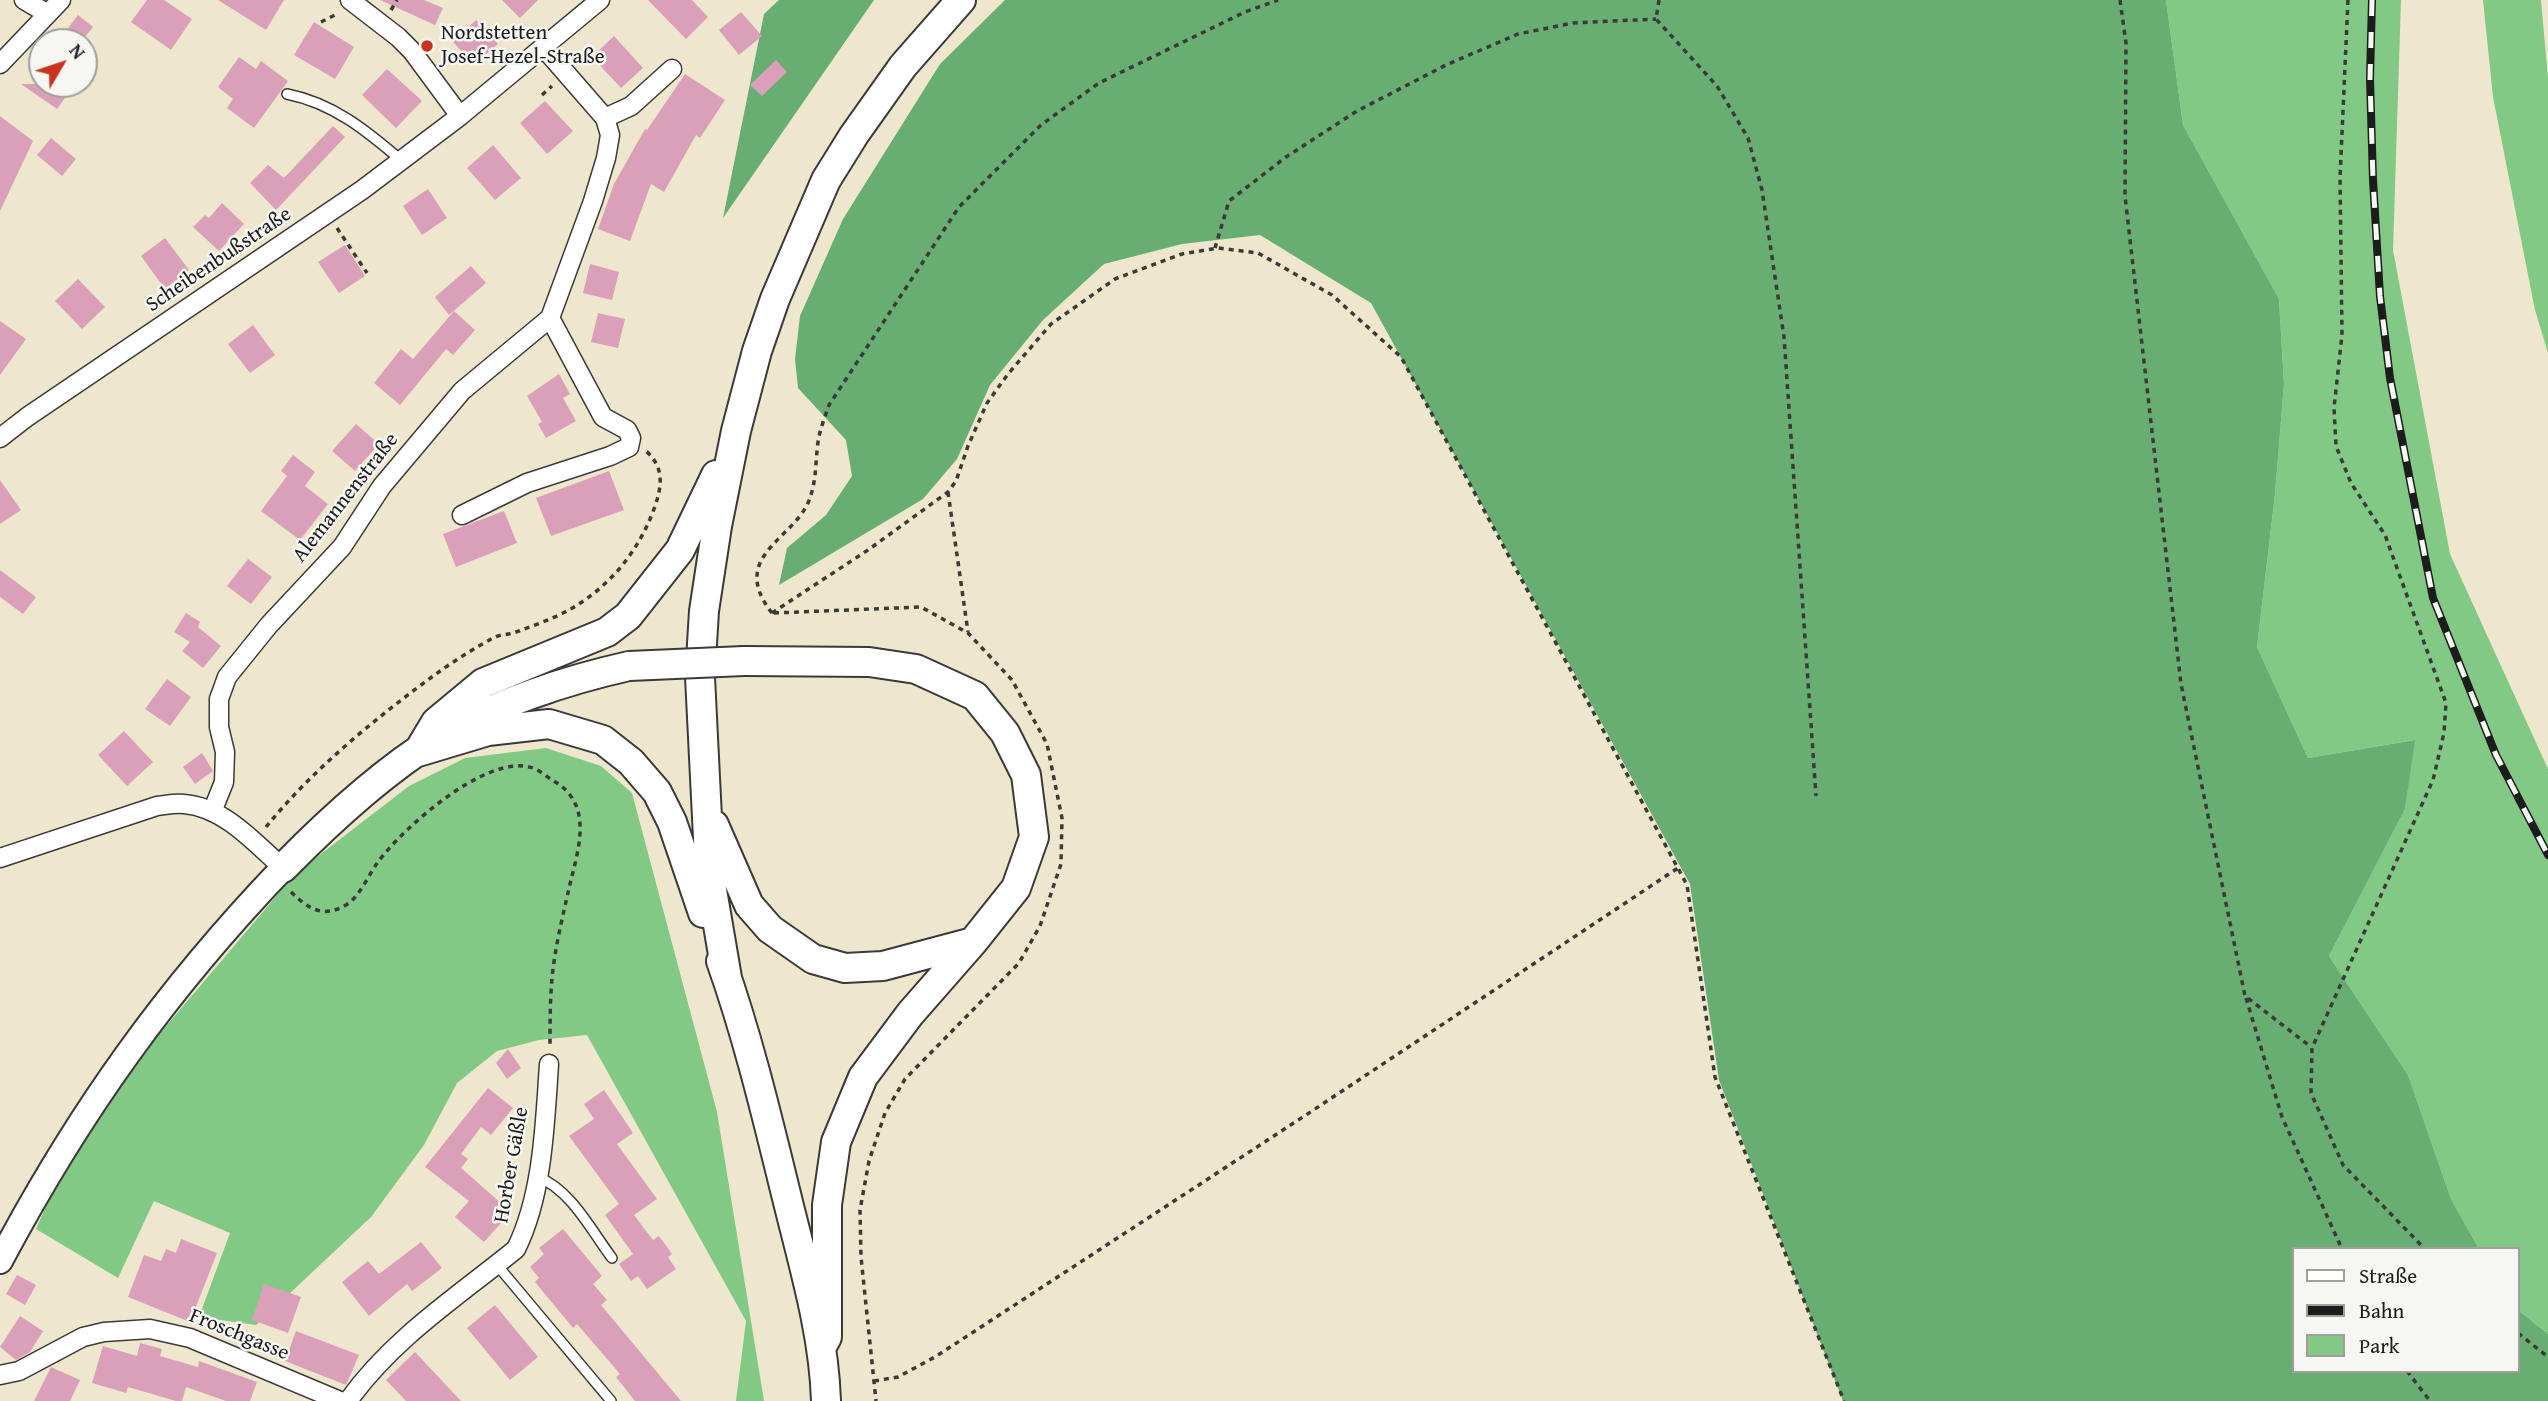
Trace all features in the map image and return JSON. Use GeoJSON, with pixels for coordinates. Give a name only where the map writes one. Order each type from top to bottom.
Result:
{"type":"FeatureCollection","features":[{"type":"Feature","properties":{"kind":"main road"},"geometry":{"type":"LineString","coordinates":[[727,978],[710,878],[700,677],[704,611],[736,431],[757,351],[775,299],[826,180],[903,66],[961,0]]}},
{"type":"Feature","properties":{"kind":"main road"},"geometry":{"type":"LineString","coordinates":[[418,752],[436,722],[483,682],[607,632],[628,616],[680,550],[736,431]]}},
{"type":"Feature","properties":{"kind":"main road"},"geometry":{"type":"LineString","coordinates":[[0,1261],[51,1170],[122,1058],[174,990],[306,844],[364,793],[439,737],[496,709],[572,680],[629,666],[744,661],[869,662],[916,669],[975,696],[1005,733],[1026,775],[1034,837],[1016,888],[974,942],[910,1014],[863,1077],[836,1142],[827,1205],[827,1337],[821,1348]]}},
{"type":"Feature","properties":{"kind":"main road"},"geometry":{"type":"LineString","coordinates":[[418,752],[488,731],[549,724],[603,740],[631,762],[657,792],[672,822],[754,1063],[821,1348],[826,1401]]}},
{"type":"Feature","properties":{"kind":"main road"},"geometry":{"type":"LineString","coordinates":[[706,805],[749,905],[770,929],[813,959],[845,968],[883,966],[974,942]]}},
{"type":"Feature","properties":{"kind":"street"},"geometry":{"type":"LineString","coordinates":[[24,0],[48,14]]}},
{"type":"Feature","properties":{"kind":"street"},"geometry":{"type":"LineString","coordinates":[[0,64],[61,0]]}},
{"type":"Feature","properties":{"kind":"street"},"geometry":{"type":"LineString","coordinates":[[350,0],[412,51],[460,116]]}},
{"type":"Feature","properties":{"kind":"street","name":"Scheibenbußstraße"},"geometry":{"type":"LineString","coordinates":[[0,438],[27,417],[328,214],[460,116],[600,0]]}},
{"type":"Feature","properties":{"kind":"street"},"geometry":{"type":"LineString","coordinates":[[462,515],[527,483],[610,456],[629,447],[631,438],[627,430],[603,418],[550,318],[606,158],[610,135],[605,118],[544,47]]}},
{"type":"Feature","properties":{"kind":"street"},"geometry":{"type":"LineString","coordinates":[[605,118],[631,106],[672,69]]}},
{"type":"Feature","properties":{"kind":"street","name":"Alemannenstraße"},"geometry":{"type":"LineString","coordinates":[[212,812],[224,782],[225,752],[219,727],[219,699],[228,677],[269,625],[342,547],[382,486],[462,391],[550,318]]}},
{"type":"Feature","properties":{"kind":"street"},"geometry":{"type":"LineString","coordinates":[[0,858],[157,806],[182,804],[212,812],[231,823],[254,843],[279,872]]}},
{"type":"Feature","properties":{"kind":"street","name":"Horber Gäßle"},"geometry":{"type":"LineString","coordinates":[[348,1401],[362,1382],[410,1333],[516,1249],[524,1233],[537,1176],[544,1131],[549,1064]]}},
{"type":"Feature","properties":{"kind":"street","name":"Froschgasse"},"geometry":{"type":"LineString","coordinates":[[0,1374],[19,1371],[83,1337],[104,1332],[150,1329],[190,1338],[340,1401]]}},
{"type":"Feature","properties":{"kind":"lane"},"geometry":{"type":"LineString","coordinates":[[287,94],[319,103],[343,115],[401,160]]}},
{"type":"Feature","properties":{"kind":"lane"},"geometry":{"type":"LineString","coordinates":[[537,1176],[565,1195],[612,1258]]}},
{"type":"Feature","properties":{"kind":"lane"},"geometry":{"type":"LineString","coordinates":[[497,1265],[611,1401]]}},
{"type":"Feature","properties":{"kind":"path"},"geometry":{"type":"LineString","coordinates":[[772,613],[757,586],[758,568],[766,553],[795,524],[806,507],[814,488],[819,437],[829,405],[959,207],[1041,125],[1098,83],[1208,29],[1278,0]]}},
{"type":"Feature","properties":{"kind":"path"},"geometry":{"type":"LineString","coordinates":[[1656,19],[1659,0]]}},
{"type":"Feature","properties":{"kind":"path"},"geometry":{"type":"LineString","coordinates":[[2120,0],[2126,43],[2125,197],[2181,684],[2245,996],[2282,1117],[2341,1247]]}},
{"type":"Feature","properties":{"kind":"path"},"geometry":{"type":"LineString","coordinates":[[2348,0],[2340,178],[2342,335],[2334,408],[2336,446],[2351,483],[2385,535],[2446,703],[2444,733],[2433,780],[2312,1048],[2311,1093],[2343,1165],[2423,1247]]}},
{"type":"Feature","properties":{"kind":"path"},"geometry":{"type":"LineString","coordinates":[[1218,248],[1215,248],[1228,201],[1286,157],[1357,111],[1446,65],[1518,34],[1573,23],[1656,19]]}},
{"type":"Feature","properties":{"kind":"path"},"geometry":{"type":"LineString","coordinates":[[1656,19],[1717,86],[1748,138],[1762,190],[1784,337],[1816,796]]}},
{"type":"Feature","properties":{"kind":"path"},"geometry":{"type":"LineString","coordinates":[[328,214],[367,273]]}},
{"type":"Feature","properties":{"kind":"path"},"geometry":{"type":"LineString","coordinates":[[772,613],[868,550],[948,492],[956,481],[987,403],[1008,374],[1051,324],[1115,279],[1182,254],[1218,248],[1258,253],[1332,295],[1401,357],[1687,885],[1715,1077],[1844,1401]]}},
{"type":"Feature","properties":{"kind":"path"},"geometry":{"type":"LineString","coordinates":[[254,843],[281,809],[348,744],[438,672],[497,636],[513,634],[565,612],[596,592],[623,566],[636,546],[660,494],[662,476],[654,458]]}},
{"type":"Feature","properties":{"kind":"path"},"geometry":{"type":"LineString","coordinates":[[948,492],[968,633]]}},
{"type":"Feature","properties":{"kind":"path"},"geometry":{"type":"LineString","coordinates":[[772,613],[921,607],[968,633],[1012,680],[1047,744],[1062,818],[1061,864],[1040,926],[1019,963],[905,1079],[885,1113],[869,1161],[860,1210],[861,1257],[876,1401]]}},
{"type":"Feature","properties":{"kind":"path"},"geometry":{"type":"LineString","coordinates":[[279,872],[307,908],[322,912],[348,904],[379,861],[403,835],[463,784],[495,768],[530,767],[563,786],[580,814],[581,842],[560,927],[552,978],[549,1064]]}},
{"type":"Feature","properties":{"kind":"path"},"geometry":{"type":"LineString","coordinates":[[874,1381],[898,1377],[935,1357],[1678,868]]}},
{"type":"Feature","properties":{"kind":"path"},"geometry":{"type":"LineString","coordinates":[[2245,996],[2312,1048]]}},
{"type":"Feature","properties":{"kind":"path"},"geometry":{"type":"LineString","coordinates":[[2520,1335],[2548,1357]]}},
{"type":"Feature","properties":{"kind":"path"},"geometry":{"type":"LineString","coordinates":[[2409,1373],[2431,1401]]}},
{"type":"Feature","properties":{"kind":"green space"},"geometry":{"type":"Polygon","coordinates":[[[779,0],[874,0],[723,218],[764,14],[779,0]]]}},
{"type":"Feature","properties":{"kind":"green space"},"geometry":{"type":"Polygon","coordinates":[[[1005,0],[2166,0],[2183,125],[2279,299],[2284,384],[2275,494],[2257,647],[2308,758],[2415,740],[2405,809],[2329,956],[2408,1075],[2451,1199],[2478,1247],[2292,1247],[2292,1373],[2520,1373],[2520,1312],[2548,1334],[2548,1401],[1843,1401],[1719,1080],[1690,884],[1371,303],[1260,235],[1182,244],[1104,264],[1043,320],[990,385],[957,459],[923,499],[779,585],[787,548],[826,515],[852,476],[846,440],[798,388],[795,359],[800,316],[843,219],[940,64],[1005,0]]]}},
{"type":"Feature","properties":{"kind":"green space"},"geometry":{"type":"Polygon","coordinates":[[[2166,0],[2401,0],[2393,250],[2450,554],[2548,769],[2548,1334],[2520,1312],[2520,1247],[2478,1247],[2451,1199],[2408,1075],[2329,956],[2405,809],[2414,740],[2308,758],[2257,647],[2275,494],[2284,384],[2279,299],[2183,125],[2166,0]]]}},
{"type":"Feature","properties":{"kind":"green space"},"geometry":{"type":"Polygon","coordinates":[[[2483,0],[2541,0],[2548,78],[2548,353],[2535,310],[2493,97],[2483,0]]]}},
{"type":"Feature","properties":{"kind":"green space"},"geometry":{"type":"Polygon","coordinates":[[[546,748],[601,766],[632,793],[717,1112],[764,1401],[736,1401],[746,1321],[587,1035],[539,1040],[497,1051],[457,1083],[424,1145],[371,1217],[256,1325],[199,1317],[230,1233],[154,1201],[118,1278],[36,1229],[70,1151],[134,1064],[295,874],[409,786],[465,758],[546,748]]]}},
{"type":"Feature","properties":{"kind":"building"},"geometry":{"type":"Polygon","coordinates":[[[147,0],[164,0],[192,19],[171,50],[131,22],[147,0]]]}},
{"type":"Feature","properties":{"kind":"building"},"geometry":{"type":"Polygon","coordinates":[[[218,0],[284,0],[266,30],[218,0]]]}},
{"type":"Feature","properties":{"kind":"building"},"geometry":{"type":"Polygon","coordinates":[[[380,0],[424,0],[443,8],[435,25],[380,0]]]}},
{"type":"Feature","properties":{"kind":"building"},"geometry":{"type":"Polygon","coordinates":[[[502,0],[538,0],[520,18],[502,0]]]}},
{"type":"Feature","properties":{"kind":"building"},"geometry":{"type":"Polygon","coordinates":[[[648,0],[692,0],[708,17],[686,39],[648,0]]]}},
{"type":"Feature","properties":{"kind":"building"},"geometry":{"type":"Polygon","coordinates":[[[741,12],[762,36],[739,55],[719,30],[741,12]]]}},
{"type":"Feature","properties":{"kind":"building"},"geometry":{"type":"Polygon","coordinates":[[[78,15],[93,27],[92,28],[68,28],[78,15]]]}},
{"type":"Feature","properties":{"kind":"building"},"geometry":{"type":"Polygon","coordinates":[[[476,20],[498,44],[474,65],[453,42],[476,20]]]}},
{"type":"Feature","properties":{"kind":"building"},"geometry":{"type":"Polygon","coordinates":[[[314,22],[354,47],[335,79],[294,55],[314,22]]]}},
{"type":"Feature","properties":{"kind":"building"},"geometry":{"type":"Polygon","coordinates":[[[614,36],[643,68],[621,88],[592,57],[614,36]]]}},
{"type":"Feature","properties":{"kind":"building"},"geometry":{"type":"Polygon","coordinates":[[[239,57],[256,69],[261,61],[288,81],[254,128],[227,108],[233,99],[218,87],[239,57]]]}},
{"type":"Feature","properties":{"kind":"building"},"geometry":{"type":"Polygon","coordinates":[[[776,60],[787,72],[762,96],[750,85],[776,60]]]}},
{"type":"Feature","properties":{"kind":"building"},"geometry":{"type":"Polygon","coordinates":[[[387,69],[422,101],[396,128],[362,95],[387,69]]]}},
{"type":"Feature","properties":{"kind":"building"},"geometry":{"type":"Polygon","coordinates":[[[685,74],[725,100],[700,138],[696,135],[664,192],[651,184],[630,241],[598,229],[614,184],[645,129],[647,130],[685,74]]]}},
{"type":"Feature","properties":{"kind":"building"},"geometry":{"type":"Polygon","coordinates":[[[41,98],[65,98],[57,109],[41,98]]]}},
{"type":"Feature","properties":{"kind":"building"},"geometry":{"type":"Polygon","coordinates":[[[545,101],[573,131],[547,154],[520,123],[545,101]]]}},
{"type":"Feature","properties":{"kind":"building"},"geometry":{"type":"Polygon","coordinates":[[[0,116],[33,141],[0,211],[0,116]]]}},
{"type":"Feature","properties":{"kind":"building"},"geometry":{"type":"Polygon","coordinates":[[[333,126],[345,137],[276,210],[250,183],[268,165],[284,178],[333,126]]]}},
{"type":"Feature","properties":{"kind":"building"},"geometry":{"type":"Polygon","coordinates":[[[51,138],[76,159],[62,176],[37,155],[51,138]]]}},
{"type":"Feature","properties":{"kind":"building"},"geometry":{"type":"Polygon","coordinates":[[[493,145],[521,178],[495,200],[467,168],[493,145]]]}},
{"type":"Feature","properties":{"kind":"building"},"geometry":{"type":"Polygon","coordinates":[[[428,189],[447,218],[422,235],[403,206],[428,189]]]}},
{"type":"Feature","properties":{"kind":"building"},"geometry":{"type":"Polygon","coordinates":[[[222,203],[244,224],[219,251],[193,227],[205,215],[209,218],[222,203]]]}},
{"type":"Feature","properties":{"kind":"building"},"geometry":{"type":"Polygon","coordinates":[[[165,238],[189,270],[165,289],[141,256],[165,238]]]}},
{"type":"Feature","properties":{"kind":"building"},"geometry":{"type":"Polygon","coordinates":[[[345,245],[365,276],[339,293],[318,262],[345,245]]]}},
{"type":"Feature","properties":{"kind":"building"},"geometry":{"type":"Polygon","coordinates":[[[590,264],[619,272],[612,300],[583,293],[590,264]]]}},
{"type":"Feature","properties":{"kind":"building"},"geometry":{"type":"Polygon","coordinates":[[[471,266],[486,283],[449,315],[435,297],[471,266]]]}},
{"type":"Feature","properties":{"kind":"building"},"geometry":{"type":"Polygon","coordinates":[[[78,279],[105,307],[82,329],[55,301],[78,279]]]}},
{"type":"Feature","properties":{"kind":"building"},"geometry":{"type":"Polygon","coordinates":[[[454,311],[475,330],[453,355],[446,349],[400,405],[374,383],[401,349],[413,359],[454,311]]]}},
{"type":"Feature","properties":{"kind":"building"},"geometry":{"type":"Polygon","coordinates":[[[598,313],[625,319],[618,348],[591,342],[598,313]]]}},
{"type":"Feature","properties":{"kind":"building"},"geometry":{"type":"Polygon","coordinates":[[[0,321],[26,339],[0,375],[0,321]]]}},
{"type":"Feature","properties":{"kind":"building"},"geometry":{"type":"Polygon","coordinates":[[[253,325],[275,355],[250,373],[228,344],[253,325]]]}},
{"type":"Feature","properties":{"kind":"building"},"geometry":{"type":"Polygon","coordinates":[[[559,374],[570,394],[563,398],[576,421],[546,438],[538,424],[542,422],[527,396],[559,374]]]}},
{"type":"Feature","properties":{"kind":"building"},"geometry":{"type":"Polygon","coordinates":[[[356,424],[379,444],[355,471],[332,451],[356,424]]]}},
{"type":"Feature","properties":{"kind":"building"},"geometry":{"type":"Polygon","coordinates":[[[293,455],[315,472],[305,486],[328,504],[300,540],[261,511],[287,476],[281,471],[293,455]]]}},
{"type":"Feature","properties":{"kind":"building"},"geometry":{"type":"Polygon","coordinates":[[[609,471],[624,510],[551,536],[536,498],[609,471]]]}},
{"type":"Feature","properties":{"kind":"building"},"geometry":{"type":"Polygon","coordinates":[[[0,480],[21,510],[0,524],[0,480]]]}},
{"type":"Feature","properties":{"kind":"building"},"geometry":{"type":"Polygon","coordinates":[[[504,511],[517,543],[456,567],[443,534],[504,511]]]}},
{"type":"Feature","properties":{"kind":"building"},"geometry":{"type":"Polygon","coordinates":[[[248,559],[272,577],[251,604],[227,586],[248,559]]]}},
{"type":"Feature","properties":{"kind":"building"},"geometry":{"type":"Polygon","coordinates":[[[0,570],[36,597],[23,614],[0,597],[0,570]]]}},
{"type":"Feature","properties":{"kind":"building"},"geometry":{"type":"Polygon","coordinates":[[[186,613],[200,622],[198,627],[221,646],[203,668],[182,651],[190,642],[174,632],[186,613]]]}},
{"type":"Feature","properties":{"kind":"building"},"geometry":{"type":"Polygon","coordinates":[[[167,679],[191,697],[170,726],[145,709],[167,679]]]}},
{"type":"Feature","properties":{"kind":"building"},"geometry":{"type":"Polygon","coordinates":[[[124,731],[153,762],[127,786],[98,755],[124,731]]]}},
{"type":"Feature","properties":{"kind":"building"},"geometry":{"type":"Polygon","coordinates":[[[202,753],[213,771],[195,784],[183,767],[202,753]]]}},
{"type":"Feature","properties":{"kind":"building"},"geometry":{"type":"Polygon","coordinates":[[[508,1049],[521,1068],[507,1079],[496,1063],[508,1049]]]}},
{"type":"Feature","properties":{"kind":"building"},"geometry":{"type":"Polygon","coordinates":[[[488,1088],[513,1108],[491,1135],[481,1127],[461,1154],[468,1159],[461,1168],[511,1212],[484,1242],[455,1217],[469,1201],[425,1167],[488,1088]]]}},
{"type":"Feature","properties":{"kind":"building"},"geometry":{"type":"Polygon","coordinates":[[[604,1090],[633,1133],[617,1144],[657,1199],[634,1215],[653,1240],[659,1236],[672,1254],[668,1257],[676,1269],[647,1289],[638,1276],[631,1281],[619,1264],[633,1254],[605,1215],[619,1204],[569,1136],[594,1119],[584,1104],[604,1090]]]}},
{"type":"Feature","properties":{"kind":"building"},"geometry":{"type":"Polygon","coordinates":[[[563,1229],[602,1276],[593,1284],[607,1300],[601,1305],[681,1401],[635,1401],[616,1377],[620,1374],[577,1324],[573,1328],[535,1282],[539,1278],[530,1267],[544,1254],[539,1248],[563,1229]]]}},
{"type":"Feature","properties":{"kind":"building"},"geometry":{"type":"Polygon","coordinates":[[[181,1239],[217,1253],[190,1322],[128,1297],[144,1255],[161,1261],[166,1249],[176,1253],[181,1239]]]}},
{"type":"Feature","properties":{"kind":"building"},"geometry":{"type":"Polygon","coordinates":[[[421,1242],[442,1268],[412,1291],[407,1284],[369,1316],[342,1282],[368,1261],[379,1274],[421,1242]]]}},
{"type":"Feature","properties":{"kind":"building"},"geometry":{"type":"Polygon","coordinates":[[[17,1275],[36,1285],[25,1305],[6,1294],[17,1275]]]}},
{"type":"Feature","properties":{"kind":"building"},"geometry":{"type":"Polygon","coordinates":[[[264,1284],[301,1297],[288,1333],[252,1320],[264,1284]]]}},
{"type":"Feature","properties":{"kind":"building"},"geometry":{"type":"Polygon","coordinates":[[[495,1305],[538,1357],[510,1380],[467,1328],[495,1305]]]}},
{"type":"Feature","properties":{"kind":"building"},"geometry":{"type":"Polygon","coordinates":[[[20,1316],[43,1331],[30,1352],[16,1360],[0,1347],[20,1316]]]}},
{"type":"Feature","properties":{"kind":"building"},"geometry":{"type":"Polygon","coordinates":[[[296,1331],[359,1355],[346,1385],[285,1361],[296,1331]]]}},
{"type":"Feature","properties":{"kind":"building"},"geometry":{"type":"Polygon","coordinates":[[[140,1343],[162,1349],[160,1356],[198,1367],[199,1361],[257,1382],[250,1401],[226,1401],[186,1387],[182,1401],[176,1401],[128,1387],[126,1393],[92,1383],[103,1346],[137,1356],[140,1343]]]}},
{"type":"Feature","properties":{"kind":"building"},"geometry":{"type":"Polygon","coordinates":[[[415,1352],[461,1401],[406,1401],[386,1380],[415,1352]]]}},
{"type":"Feature","properties":{"kind":"building"},"geometry":{"type":"Polygon","coordinates":[[[51,1367],[80,1380],[70,1401],[34,1401],[51,1367]]]}},
{"type":"Feature","properties":{"kind":"railway"},"geometry":{"type":"LineString","coordinates":[[2372,0],[2370,79],[2380,296],[2390,378],[2433,598],[2496,755],[2548,855]]}},
{"type":"Feature","properties":{"kind":"place","name":"Nordstetten Josef-Hezel-Straße"},"geometry":{"type":"Point","coordinates":[427,46]}}]}
